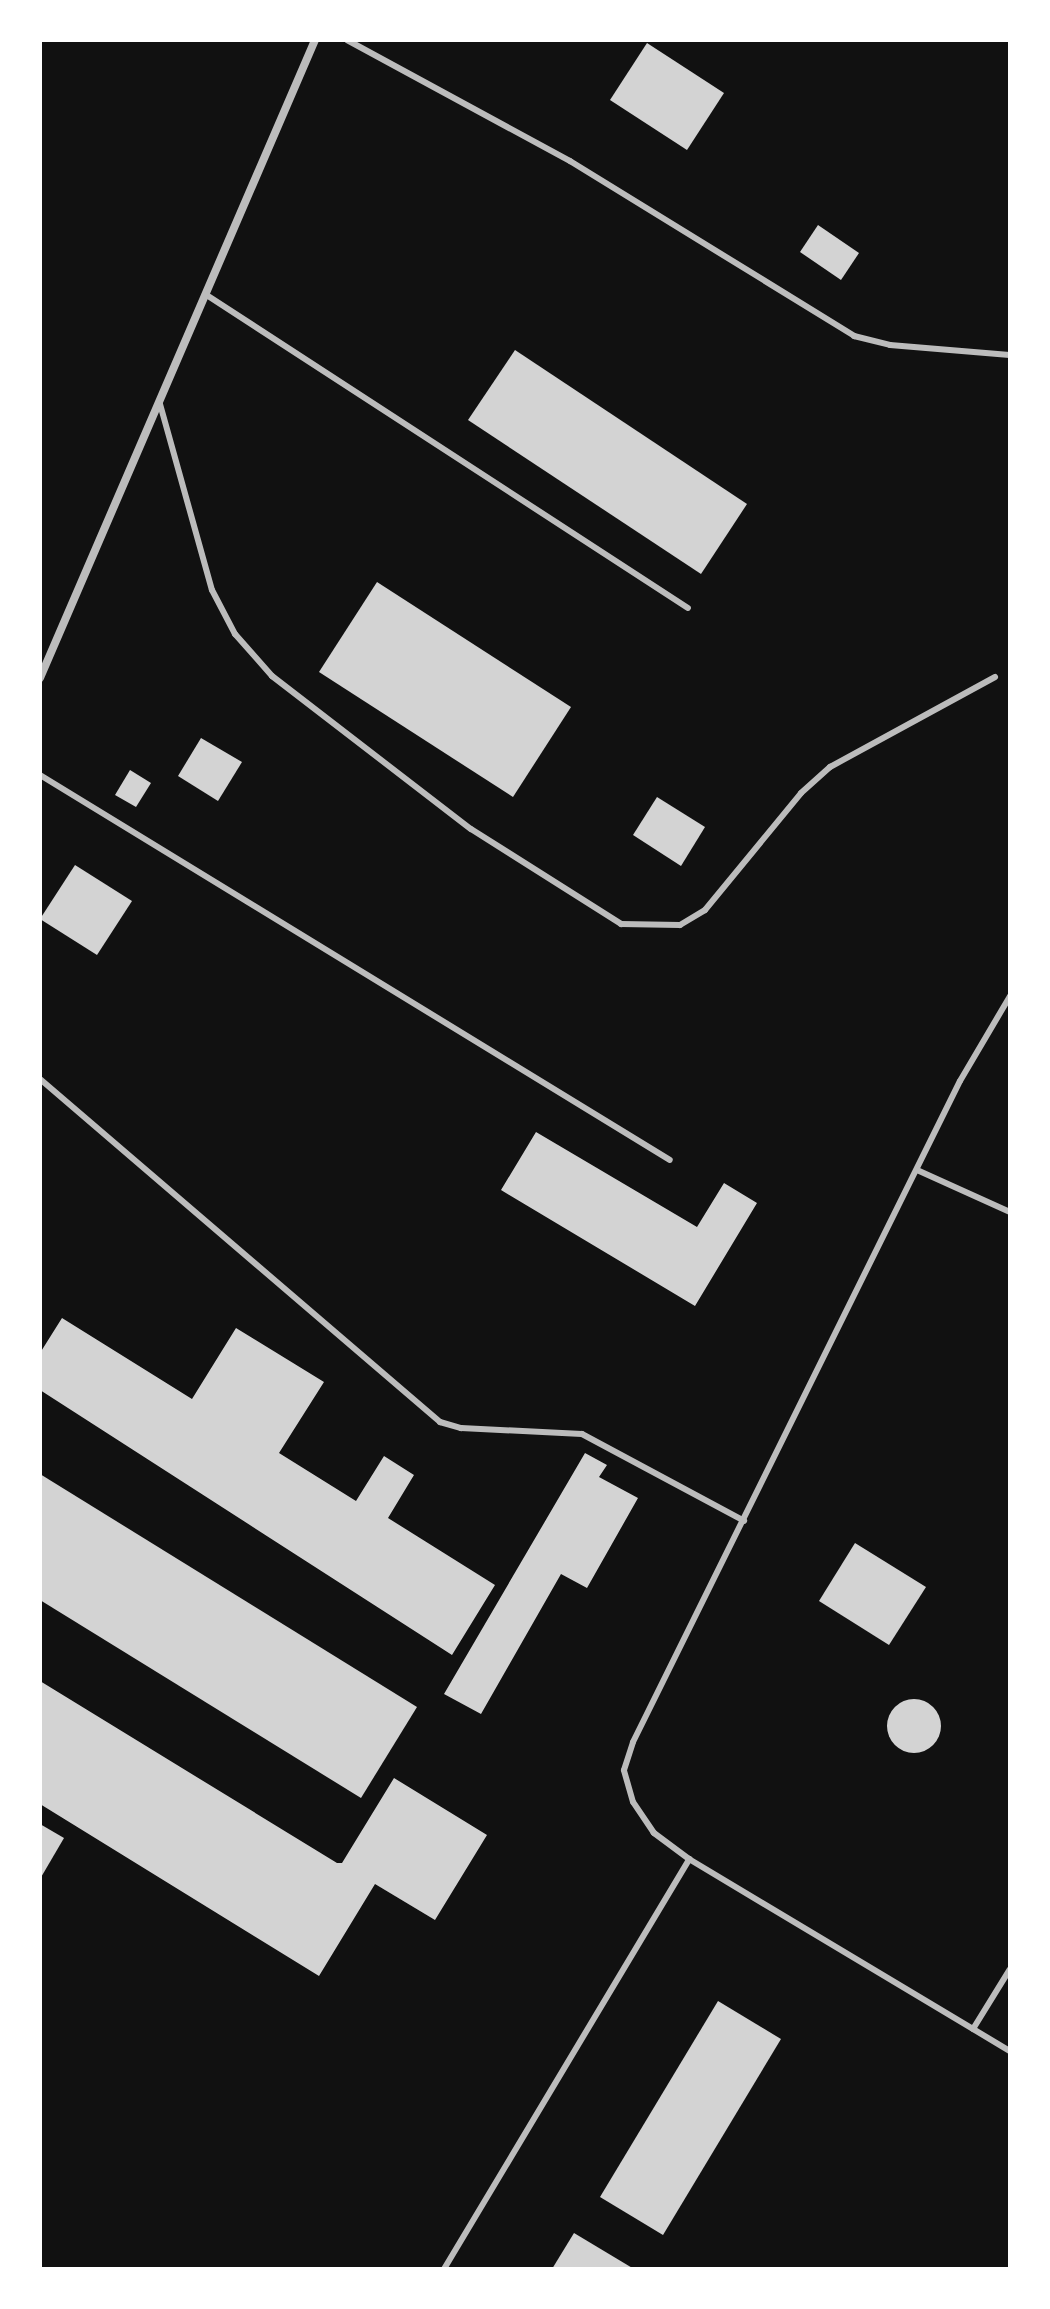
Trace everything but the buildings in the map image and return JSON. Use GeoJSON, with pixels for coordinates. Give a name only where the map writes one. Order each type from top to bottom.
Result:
{"type":"FeatureCollection","features":[{"type":"Feature","properties":{"kind":"street"},"geometry":{"type":"LineString","coordinates":[[40,678],[315,40]]}},
{"type":"Feature","properties":{"kind":"lane"},"geometry":{"type":"LineString","coordinates":[[347,40],[521,132],[854,336],[890,345],[1010,355]]}},
{"type":"Feature","properties":{"kind":"lane"},"geometry":{"type":"LineString","coordinates":[[204,293],[688,608]]}},
{"type":"Feature","properties":{"kind":"lane"},"geometry":{"type":"LineString","coordinates":[[160,404],[212,590],[235,634],[272,676],[471,829],[621,924],[680,925],[705,910],[801,793],[830,767],[995,677]]}},
{"type":"Feature","properties":{"kind":"lane"},"geometry":{"type":"LineString","coordinates":[[40,775],[670,1160]]}},
{"type":"Feature","properties":{"kind":"lane"},"geometry":{"type":"LineString","coordinates":[[1010,996],[917,1170],[633,1742],[624,1770],[633,1802],[654,1833],[689,1859],[1010,2051]]}},
{"type":"Feature","properties":{"kind":"lane"},"geometry":{"type":"LineString","coordinates":[[40,1079],[440,1422],[461,1428],[582,1434],[744,1521]]}},
{"type":"Feature","properties":{"kind":"lane"},"geometry":{"type":"LineString","coordinates":[[917,1170],[1010,1212]]}},
{"type":"Feature","properties":{"kind":"lane"},"geometry":{"type":"LineString","coordinates":[[444,2269],[689,1859]]}},
{"type":"Feature","properties":{"kind":"lane"},"geometry":{"type":"LineString","coordinates":[[973,2029],[1010,1969]]}}]}
